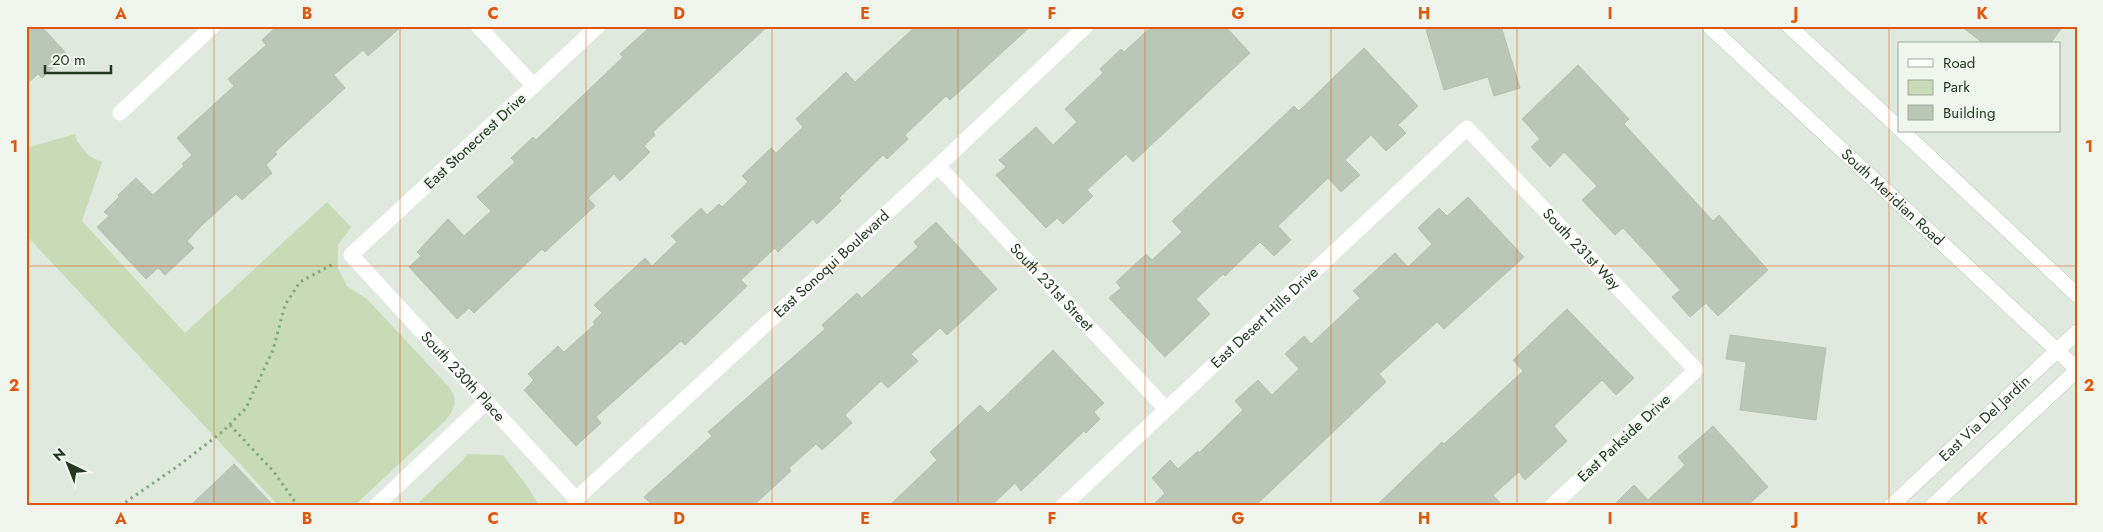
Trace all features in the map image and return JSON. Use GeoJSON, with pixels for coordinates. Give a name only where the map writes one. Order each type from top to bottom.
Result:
{"type":"FeatureCollection","features":[{"type":"Feature","properties":{"kind":"street"},"geometry":{"type":"LineString","coordinates":[[120,113],[213,26]]}},
{"type":"Feature","properties":{"kind":"street"},"geometry":{"type":"LineString","coordinates":[[478,26],[534,86]]}},
{"type":"Feature","properties":{"kind":"street","name":"East Stonecrest Drive"},"geometry":{"type":"LineString","coordinates":[[351,255],[598,26]]}},
{"type":"Feature","properties":{"kind":"street","name":"East Sonoqui Boulevard"},"geometry":{"type":"LineString","coordinates":[[576,499],[938,166],[1086,26]]}},
{"type":"Feature","properties":{"kind":"street","name":"South Meridian Road"},"geometry":{"type":"LineString","coordinates":[[1709,26],[2077,369]]}},
{"type":"Feature","properties":{"kind":"street"},"geometry":{"type":"LineString","coordinates":[[1789,26],[1898,127]]}},
{"type":"Feature","properties":{"kind":"street","name":"South 231st Way"},"geometry":{"type":"LineString","coordinates":[[1466,128],[1696,370]]}},
{"type":"Feature","properties":{"kind":"street","name":"East Desert Hills Drive"},"geometry":{"type":"LineString","coordinates":[[1063,506],[1466,128]]}},
{"type":"Feature","properties":{"kind":"street"},"geometry":{"type":"LineString","coordinates":[[1903,132],[2077,294]]}},
{"type":"Feature","properties":{"kind":"street","name":"South 231st Street"},"geometry":{"type":"LineString","coordinates":[[938,166],[1166,409]]}},
{"type":"Feature","properties":{"kind":"street","name":"South 230th Place"},"geometry":{"type":"LineString","coordinates":[[351,255],[576,499]]}},
{"type":"Feature","properties":{"kind":"street","name":"East Via Del Jardin"},"geometry":{"type":"LineString","coordinates":[[1891,506],[2077,332]]}},
{"type":"Feature","properties":{"kind":"street","name":"East Via Del Jardin"},"geometry":{"type":"LineString","coordinates":[[1932,506],[2077,369]]}},
{"type":"Feature","properties":{"kind":"street","name":"East Parkside Drive"},"geometry":{"type":"LineString","coordinates":[[1552,506],[1696,370]]}},
{"type":"Feature","properties":{"kind":"street"},"geometry":{"type":"LineString","coordinates":[[376,506],[486,402]]}},
{"type":"Feature","properties":{"kind":"path"},"geometry":{"type":"LineString","coordinates":[[120,506],[178,466],[230,424],[246,408],[273,350],[285,305],[300,282],[351,255]]}},
{"type":"Feature","properties":{"kind":"path"},"geometry":{"type":"LineString","coordinates":[[230,424],[274,472],[298,506]]}},
{"type":"Feature","properties":{"kind":"green space"},"geometry":{"type":"Polygon","coordinates":[[[75,134],[77,141],[89,156],[102,162],[82,221],[185,333],[327,202],[351,227],[338,245],[338,268],[347,286],[367,299],[450,388],[455,401],[452,412],[446,420],[354,506],[279,506],[26,235],[26,148],[75,134]]]}},
{"type":"Feature","properties":{"kind":"green space"},"geometry":{"type":"Polygon","coordinates":[[[467,454],[503,455],[528,487],[539,506],[415,506],[467,454]]]}},
{"type":"Feature","properties":{"kind":"building"},"geometry":{"type":"Polygon","coordinates":[[[26,26],[41,26],[67,54],[42,78],[38,74],[26,85],[26,26]]]}},
{"type":"Feature","properties":{"kind":"building"},"geometry":{"type":"Polygon","coordinates":[[[277,26],[402,26],[368,56],[363,50],[334,75],[345,88],[275,152],[277,154],[266,165],[272,173],[242,200],[236,194],[201,226],[187,241],[194,248],[165,275],[158,268],[146,279],[97,227],[109,216],[104,212],[136,178],[153,195],[184,166],[182,164],[192,155],[177,138],[234,86],[228,79],[266,45],[262,40],[277,26]]]}},
{"type":"Feature","properties":{"kind":"building"},"geometry":{"type":"Polygon","coordinates":[[[651,26],[768,26],[653,132],[655,135],[644,146],[650,152],[620,181],[614,174],[588,198],[595,206],[545,252],[542,249],[474,313],[469,308],[457,319],[409,267],[421,256],[417,252],[448,219],[464,236],[491,211],[477,197],[515,162],[511,158],[533,137],[536,140],[623,57],[620,54],[651,26]]]}},
{"type":"Feature","properties":{"kind":"building"},"geometry":{"type":"Polygon","coordinates":[[[916,26],[1031,26],[950,100],[946,96],[905,135],[908,139],[887,159],[883,155],[839,198],[841,201],[817,224],[813,219],[778,252],[775,248],[741,280],[747,286],[685,345],[681,341],[596,417],[601,423],[576,446],[524,390],[534,380],[528,374],[558,346],[564,352],[595,324],[593,322],[602,313],[594,305],[645,258],[652,266],[677,242],[671,236],[701,208],[707,215],[719,204],[722,207],[748,182],[742,176],[771,148],[776,153],[803,127],[796,119],[846,72],[855,82],[916,26]]]}},
{"type":"Feature","properties":{"kind":"building"},"geometry":{"type":"Polygon","coordinates":[[[1152,26],[1225,26],[1250,53],[1133,162],[1126,154],[1087,190],[1093,196],[1063,224],[1057,218],[1046,228],[996,175],[1006,167],[999,160],[1036,127],[1053,145],[1077,122],[1065,109],[1103,73],[1100,69],[1121,49],[1124,52],[1152,26]]]}},
{"type":"Feature","properties":{"kind":"building"},"geometry":{"type":"Polygon","coordinates":[[[1425,26],[1501,26],[1520,88],[1494,96],[1488,77],[1444,90],[1425,26]]]}},
{"type":"Feature","properties":{"kind":"building"},"geometry":{"type":"Polygon","coordinates":[[[1961,26],[2063,26],[2051,42],[1981,42],[1961,26]]]}},
{"type":"Feature","properties":{"kind":"building"},"geometry":{"type":"Polygon","coordinates":[[[1364,48],[1418,106],[1398,125],[1406,133],[1386,151],[1371,135],[1345,160],[1360,175],[1341,192],[1328,178],[1278,226],[1291,240],[1274,256],[1260,242],[1225,276],[1223,274],[1196,299],[1210,314],[1165,357],[1109,298],[1121,288],[1116,282],[1146,254],[1152,260],[1182,232],[1172,221],[1294,106],[1299,111],[1364,48]]]}},
{"type":"Feature","properties":{"kind":"building"},"geometry":{"type":"Polygon","coordinates":[[[1578,65],[1629,119],[1624,124],[1713,221],[1719,215],[1768,270],[1718,316],[1706,303],[1690,317],[1672,297],[1680,290],[1651,258],[1623,228],[1615,235],[1582,200],[1597,186],[1564,152],[1550,167],[1531,147],[1540,139],[1522,119],[1578,65]]]}},
{"type":"Feature","properties":{"kind":"building"},"geometry":{"type":"Polygon","coordinates":[[[1468,197],[1524,257],[1444,329],[1437,322],[1379,374],[1386,382],[1255,506],[1152,506],[1165,493],[1152,478],[1170,460],[1178,469],[1198,451],[1199,453],[1243,410],[1235,401],[1258,380],[1272,395],[1299,369],[1285,354],[1304,336],[1311,344],[1360,298],[1353,291],[1395,253],[1408,267],[1432,244],[1418,228],[1439,208],[1447,216],[1468,197]]]}},
{"type":"Feature","properties":{"kind":"building"},"geometry":{"type":"Polygon","coordinates":[[[936,222],[997,289],[947,335],[940,328],[911,354],[918,361],[888,388],[881,381],[845,415],[852,423],[822,450],[816,444],[789,468],[791,471],[753,506],[653,506],[644,497],[712,436],[708,432],[825,329],[822,325],[857,293],[862,298],[918,247],[914,242],[936,222]]]}},
{"type":"Feature","properties":{"kind":"building"},"geometry":{"type":"Polygon","coordinates":[[[1567,309],[1634,378],[1616,395],[1602,380],[1554,426],[1567,441],[1525,480],[1519,472],[1493,495],[1503,506],[1376,506],[1442,442],[1444,444],[1523,371],[1513,360],[1567,309]]]}},
{"type":"Feature","properties":{"kind":"building"},"geometry":{"type":"Polygon","coordinates":[[[1730,335],[1826,348],[1816,420],[1740,410],[1746,362],[1726,359],[1730,335]]]}},
{"type":"Feature","properties":{"kind":"building"},"geometry":{"type":"Polygon","coordinates":[[[1053,350],[1104,403],[1094,412],[1100,419],[1086,433],[1084,431],[1021,491],[1015,483],[991,506],[889,506],[937,460],[930,452],[980,405],[988,413],[1053,350]]]}},
{"type":"Feature","properties":{"kind":"building"},"geometry":{"type":"Polygon","coordinates":[[[1713,426],[1768,487],[1747,506],[1613,506],[1634,485],[1648,500],[1685,465],[1678,457],[1713,426]]]}},
{"type":"Feature","properties":{"kind":"building"},"geometry":{"type":"Polygon","coordinates":[[[234,464],[274,506],[190,506],[234,464]]]}}]}
